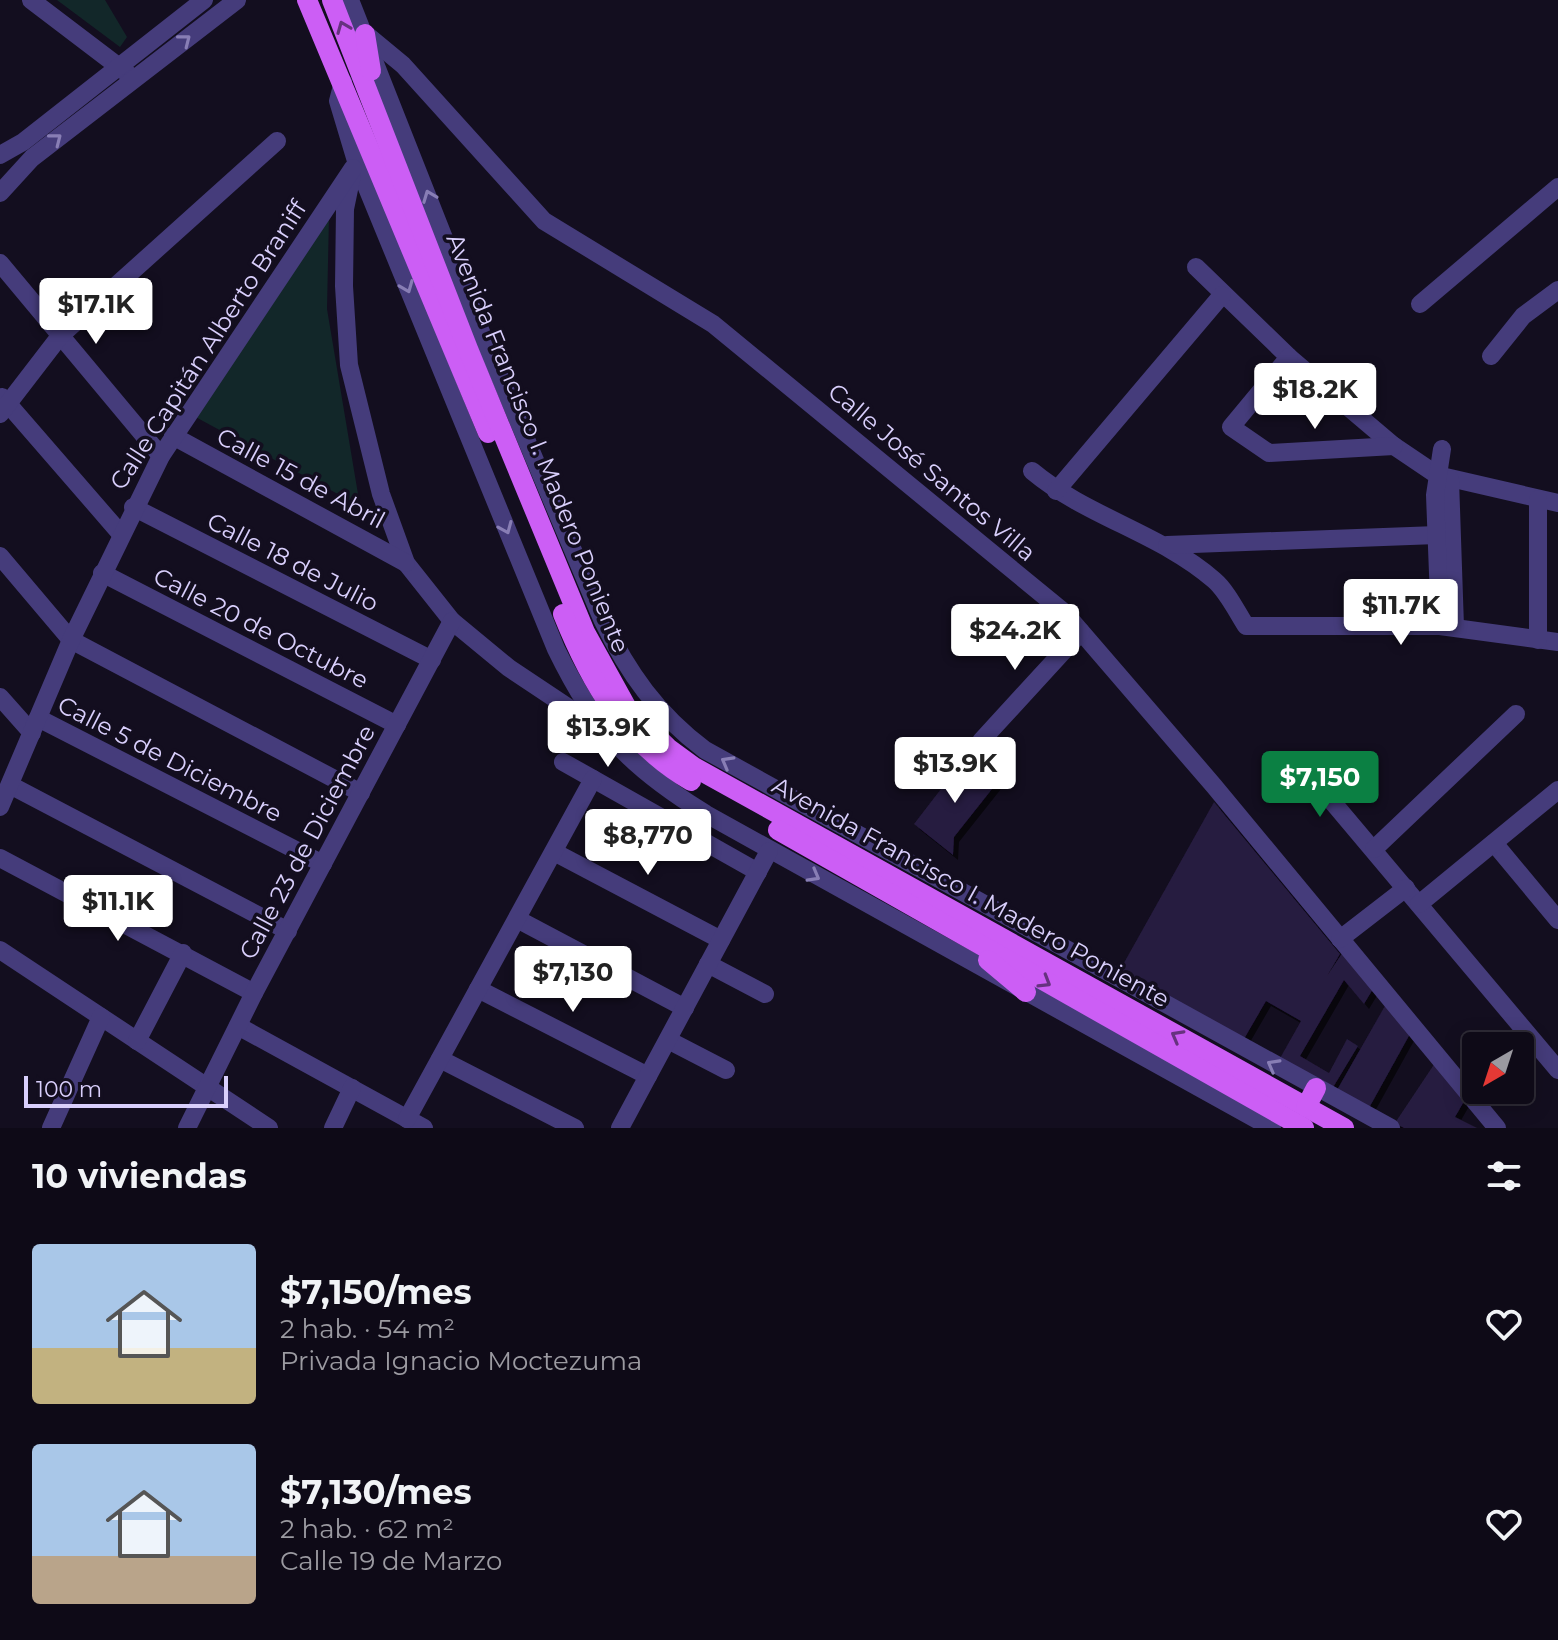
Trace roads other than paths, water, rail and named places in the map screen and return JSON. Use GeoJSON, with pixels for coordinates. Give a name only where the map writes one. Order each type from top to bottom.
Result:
{"type":"FeatureCollection","features":[{"type":"Feature","properties":{"kind":"main road","name":"Avenida Francisco I. Madero Poniente"},"geometry":{"type":"LineString","coordinates":[[307,0],[573,638],[593,684],[617,719],[660,760],[687,779],[967,936],[1097,1022],[1249,1106],[1344,1128]]}},
{"type":"Feature","properties":{"kind":"main road","name":"Avenida Francisco I. Madero Poniente"},"geometry":{"type":"LineString","coordinates":[[332,0],[468,349],[585,632],[627,708],[668,748],[694,767],[1305,1118]]}},
{"type":"Feature","properties":{"kind":"main road"},"geometry":{"type":"LineString","coordinates":[[365,34],[377,93],[375,106]]}},
{"type":"Feature","properties":{"kind":"main road"},"geometry":{"type":"LineString","coordinates":[[967,936],[983,955],[1026,992]]}},
{"type":"Feature","properties":{"kind":"main road"},"geometry":{"type":"LineString","coordinates":[[1305,1118],[1316,1088]]}},
{"type":"Feature","properties":{"kind":"street"},"geometry":{"type":"LineString","coordinates":[[31,0],[127,73]]}},
{"type":"Feature","properties":{"kind":"street"},"geometry":{"type":"LineString","coordinates":[[0,193],[32,158],[204,0]]}},
{"type":"Feature","properties":{"kind":"street"},"geometry":{"type":"LineString","coordinates":[[0,155],[237,0]]}},
{"type":"Feature","properties":{"kind":"street"},"geometry":{"type":"LineString","coordinates":[[350,0],[485,342],[602,619],[620,656],[660,712],[705,750],[1391,1128]]}},
{"type":"Feature","properties":{"kind":"street","name":"Calle José Santos Villa"},"geometry":{"type":"LineString","coordinates":[[365,34],[403,65],[544,221],[713,324],[1065,613],[1497,1128]]}},
{"type":"Feature","properties":{"kind":"street","name":"Avenida Francisco I. Madero Poniente"},"geometry":{"type":"LineString","coordinates":[[343,82],[338,101],[355,165],[556,649],[580,699],[624,756],[650,778],[769,851],[1026,992],[1097,1022]]}},
{"type":"Feature","properties":{"kind":"street"},"geometry":{"type":"LineString","coordinates":[[120,533],[3,404],[60,336],[277,141]]}},
{"type":"Feature","properties":{"kind":"street"},"geometry":{"type":"LineString","coordinates":[[355,165],[345,209],[344,286],[349,365],[381,494],[406,563],[452,621],[509,668],[609,735]]}},
{"type":"Feature","properties":{"kind":"street","name":"Calle Capitán Alberto Braniff"},"geometry":{"type":"LineString","coordinates":[[0,807],[120,533],[161,456],[355,165]]}},
{"type":"Feature","properties":{"kind":"street"},"geometry":{"type":"LineString","coordinates":[[1420,304],[1558,187]]}},
{"type":"Feature","properties":{"kind":"street"},"geometry":{"type":"LineString","coordinates":[[0,263],[161,456]]}},
{"type":"Feature","properties":{"kind":"street"},"geometry":{"type":"LineString","coordinates":[[1196,267],[1289,357],[1394,446],[1444,477],[1558,503]]}},
{"type":"Feature","properties":{"kind":"street"},"geometry":{"type":"LineString","coordinates":[[1491,356],[1523,316],[1558,290]]}},
{"type":"Feature","properties":{"kind":"street"},"geometry":{"type":"LineString","coordinates":[[1056,491],[1222,295]]}},
{"type":"Feature","properties":{"kind":"street"},"geometry":{"type":"LineString","coordinates":[[1289,357],[1231,427],[1269,453],[1394,446]]}},
{"type":"Feature","properties":{"kind":"street","name":"Calle 15 de Abril"},"geometry":{"type":"LineString","coordinates":[[173,436],[406,563]]}},
{"type":"Feature","properties":{"kind":"street"},"geometry":{"type":"LineString","coordinates":[[1442,449],[1448,627]]}},
{"type":"Feature","properties":{"kind":"street"},"geometry":{"type":"LineString","coordinates":[[1032,471],[1056,491],[1167,545],[1217,582],[1246,626],[1448,627],[1558,642]]}},
{"type":"Feature","properties":{"kind":"street"},"geometry":{"type":"LineString","coordinates":[[1444,477],[1437,535],[1448,627]]}},
{"type":"Feature","properties":{"kind":"street"},"geometry":{"type":"LineString","coordinates":[[1538,499],[1538,640]]}},
{"type":"Feature","properties":{"kind":"street","name":"Calle 18 de Julio"},"geometry":{"type":"LineString","coordinates":[[133,507],[432,660]]}},
{"type":"Feature","properties":{"kind":"street"},"geometry":{"type":"LineString","coordinates":[[1167,545],[1437,535]]}},
{"type":"Feature","properties":{"kind":"street"},"geometry":{"type":"LineString","coordinates":[[0,556],[71,640],[361,793]]}},
{"type":"Feature","properties":{"kind":"street","name":"Calle 20 de Octubre"},"geometry":{"type":"LineString","coordinates":[[102,573],[397,725]]}},
{"type":"Feature","properties":{"kind":"street","name":"Calle 23 de Diciembre"},"geometry":{"type":"LineString","coordinates":[[187,1128],[254,993],[452,621]]}},
{"type":"Feature","properties":{"kind":"street"},"geometry":{"type":"LineString","coordinates":[[981,741],[1081,632]]}},
{"type":"Feature","properties":{"kind":"street"},"geometry":{"type":"LineString","coordinates":[[0,697],[35,726]]}},
{"type":"Feature","properties":{"kind":"street"},"geometry":{"type":"LineString","coordinates":[[1374,849],[1516,714]]}},
{"type":"Feature","properties":{"kind":"street","name":"Calle 5 de Diciembre"},"geometry":{"type":"LineString","coordinates":[[35,726],[323,864]]}},
{"type":"Feature","properties":{"kind":"street"},"geometry":{"type":"LineString","coordinates":[[1298,761],[1558,1070]]}},
{"type":"Feature","properties":{"kind":"street"},"geometry":{"type":"LineString","coordinates":[[563,762],[758,872]]}},
{"type":"Feature","properties":{"kind":"street"},"geometry":{"type":"LineString","coordinates":[[238,1026],[415,1123],[440,1059],[593,779]]}},
{"type":"Feature","properties":{"kind":"street"},"geometry":{"type":"LineString","coordinates":[[10,785],[288,931]]}},
{"type":"Feature","properties":{"kind":"street"},"geometry":{"type":"LineString","coordinates":[[1419,904],[1558,790]]}},
{"type":"Feature","properties":{"kind":"street"},"geometry":{"type":"LineString","coordinates":[[1494,843],[1558,920]]}},
{"type":"Feature","properties":{"kind":"street"},"geometry":{"type":"LineString","coordinates":[[620,1128],[769,851]]}},
{"type":"Feature","properties":{"kind":"street"},"geometry":{"type":"LineString","coordinates":[[554,852],[721,940]]}},
{"type":"Feature","properties":{"kind":"street"},"geometry":{"type":"LineString","coordinates":[[0,858],[254,993]]}},
{"type":"Feature","properties":{"kind":"street"},"geometry":{"type":"LineString","coordinates":[[1340,939],[1406,888]]}},
{"type":"Feature","properties":{"kind":"street"},"geometry":{"type":"LineString","coordinates":[[517,919],[685,1008]]}},
{"type":"Feature","properties":{"kind":"street"},"geometry":{"type":"LineString","coordinates":[[0,950],[269,1128]]}},
{"type":"Feature","properties":{"kind":"street"},"geometry":{"type":"LineString","coordinates":[[137,1041],[183,953]]}},
{"type":"Feature","properties":{"kind":"street"},"geometry":{"type":"LineString","coordinates":[[708,964],[765,994]]}},
{"type":"Feature","properties":{"kind":"street"},"geometry":{"type":"LineString","coordinates":[[478,989],[648,1076]]}},
{"type":"Feature","properties":{"kind":"street"},"geometry":{"type":"LineString","coordinates":[[51,1128],[101,1017]]}},
{"type":"Feature","properties":{"kind":"street"},"geometry":{"type":"LineString","coordinates":[[668,1040],[726,1070]]}},
{"type":"Feature","properties":{"kind":"street"},"geometry":{"type":"LineString","coordinates":[[440,1059],[575,1128]]}},
{"type":"Feature","properties":{"kind":"street"},"geometry":{"type":"LineString","coordinates":[[333,1128],[352,1088]]}},
{"type":"Feature","properties":{"kind":"street","name":"Avenida Francisco I. Madero Poniente"},"geometry":{"type":"LineString","coordinates":[[1249,1106],[1272,1128]]}}]}
